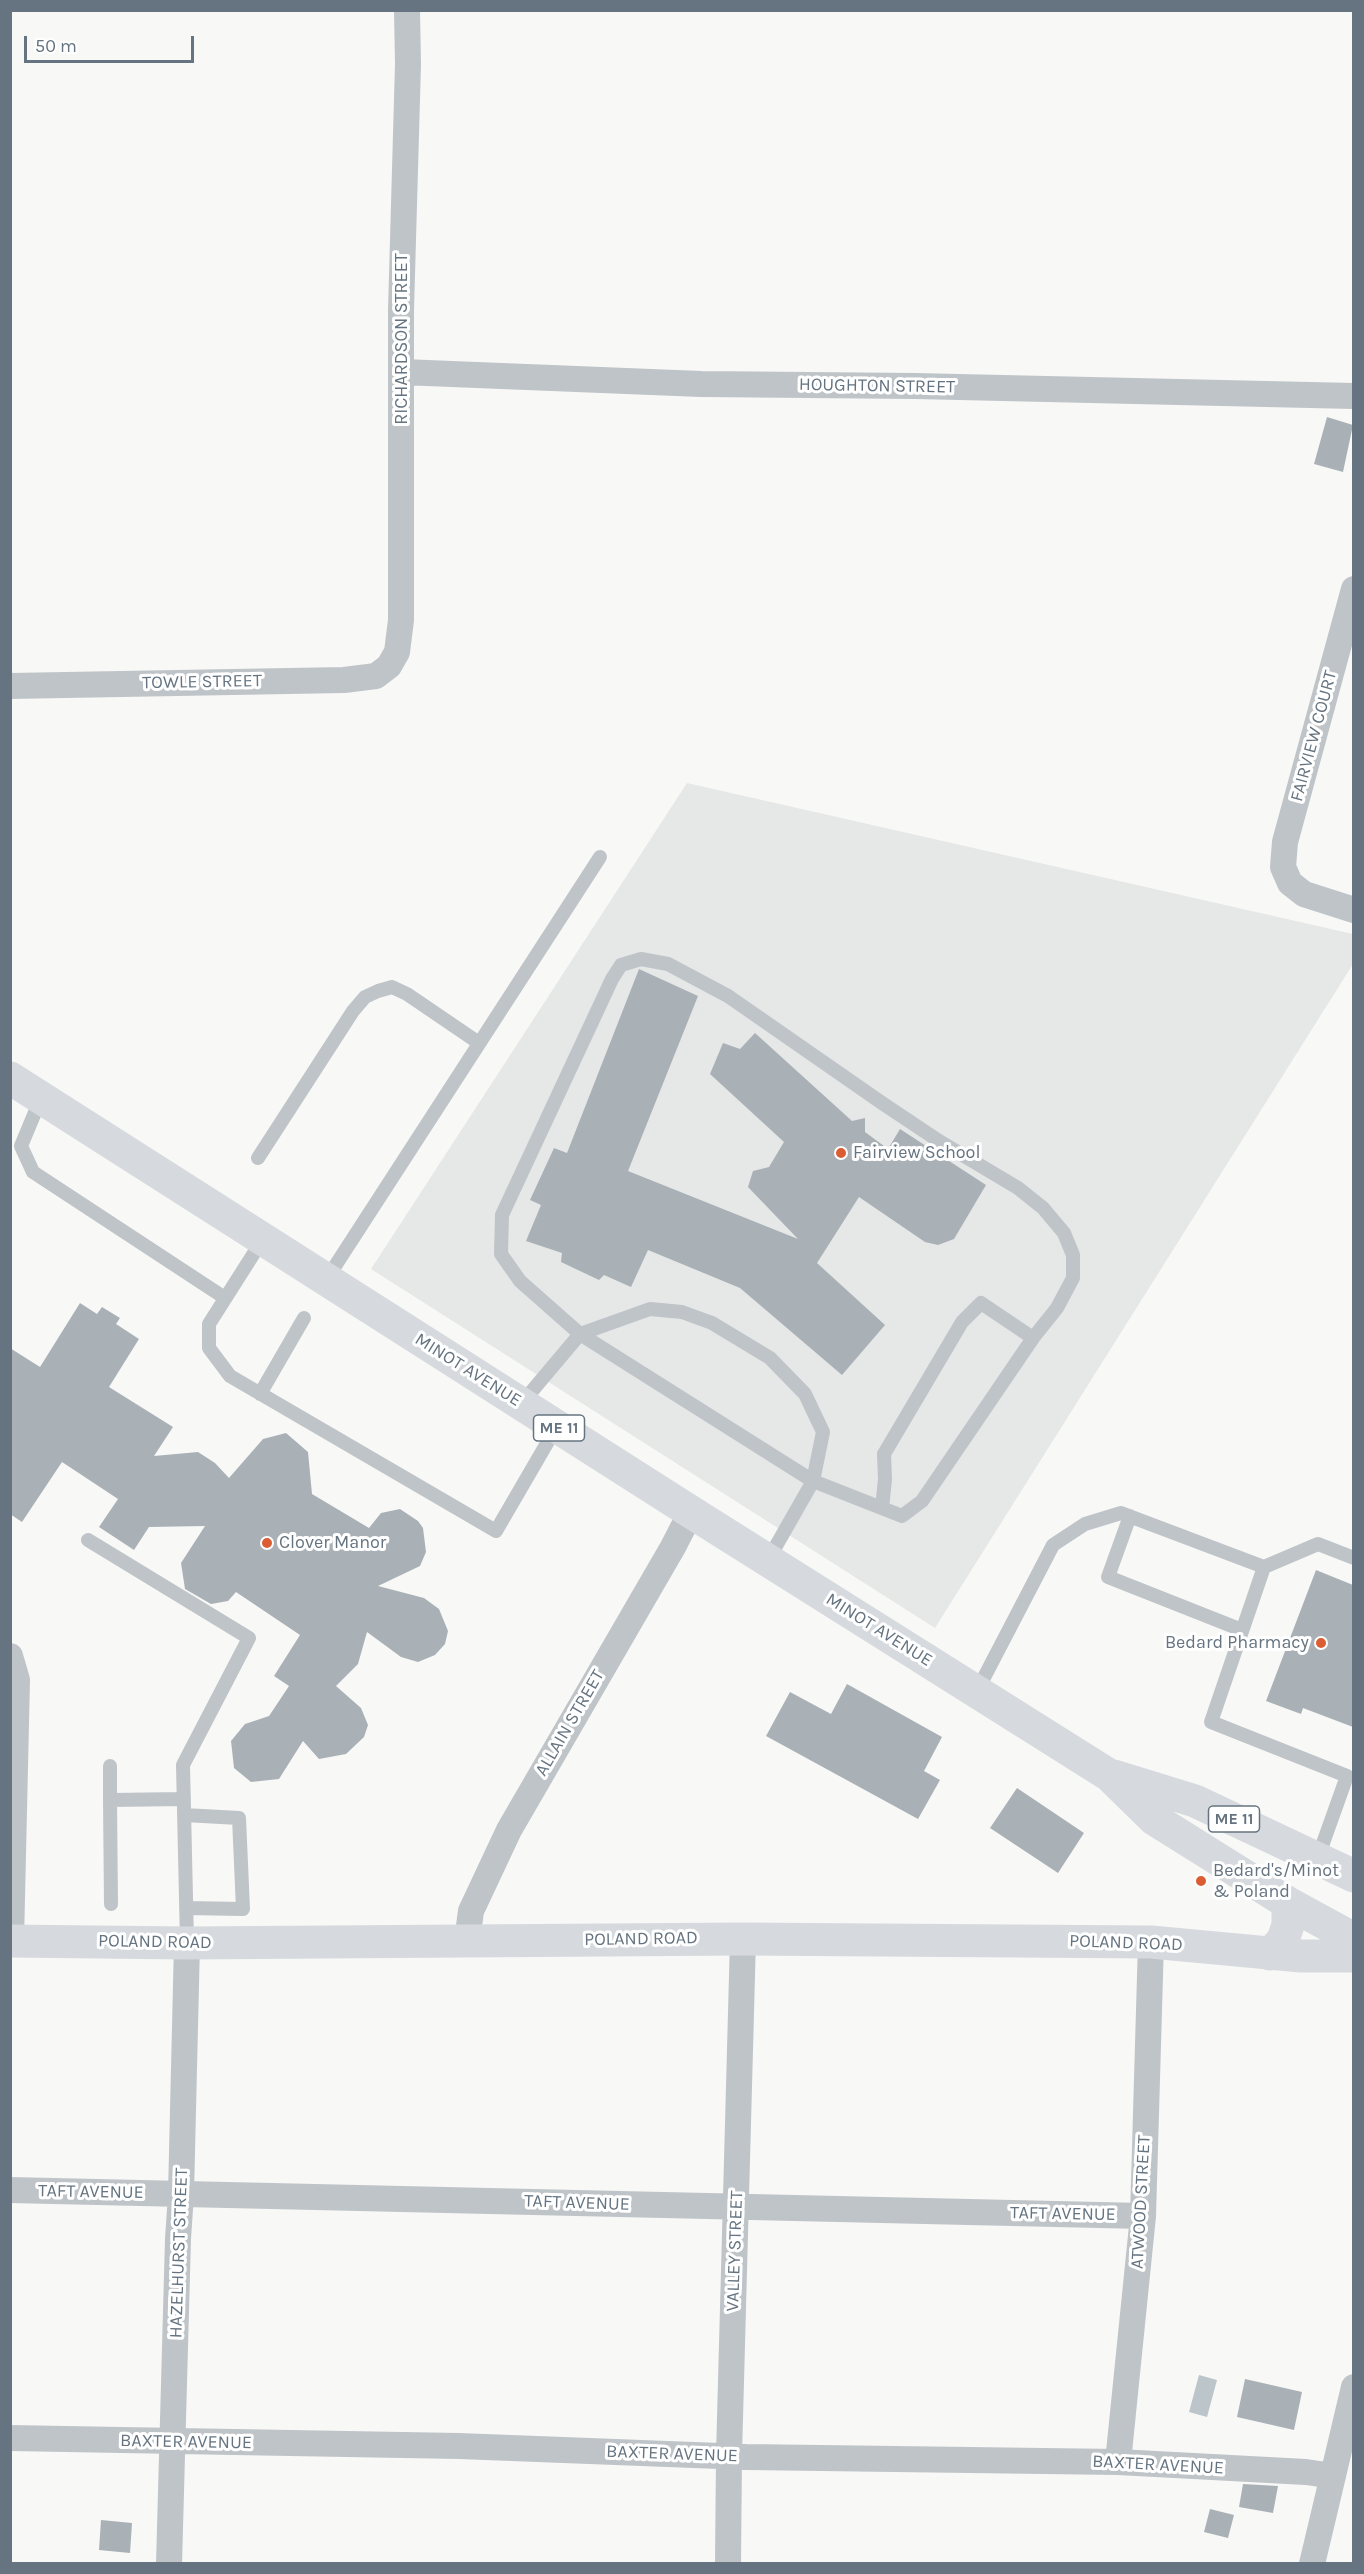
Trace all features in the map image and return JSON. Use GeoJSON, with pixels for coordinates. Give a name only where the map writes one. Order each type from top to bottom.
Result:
{"type":"FeatureCollection","features":[{"type":"Feature","properties":{"kind":"main road","name":"MINOT AVENUE"},"geometry":{"type":"LineString","coordinates":[[10,1078],[1109,1775],[1154,1819],[1288,1903],[1353,1939]]}},
{"type":"Feature","properties":{"kind":"main road","name":"MINOT AVENUE"},"geometry":{"type":"LineString","coordinates":[[1109,1775],[1195,1800],[1353,1876]]}},
{"type":"Feature","properties":{"kind":"main road"},"geometry":{"type":"LineString","coordinates":[[1270,1954],[1283,1940],[1288,1925],[1288,1903]]}},
{"type":"Feature","properties":{"kind":"main road","name":"POLAND ROAD"},"geometry":{"type":"LineString","coordinates":[[11,1941],[187,1943],[742,1939],[1151,1942],[1270,1954],[1353,1956]]}},
{"type":"Feature","properties":{"kind":"main road","name":"POLAND ROAD"},"geometry":{"type":"LineString","coordinates":[[1270,1954],[1353,1972]]}},
{"type":"Feature","properties":{"kind":"street","name":"RICHARDSON STREET"},"geometry":{"type":"LineString","coordinates":[[389,666],[397,652],[401,621],[401,310],[408,64],[407,10]]}},
{"type":"Feature","properties":{"kind":"street","name":"HOUGHTON STREET"},"geometry":{"type":"LineString","coordinates":[[402,372],[701,384],[915,386],[1353,396]]}},
{"type":"Feature","properties":{"kind":"street","name":"FAIRVIEW COURT"},"geometry":{"type":"LineString","coordinates":[[1353,589],[1285,842],[1283,867],[1290,883],[1304,894],[1353,910]]}},
{"type":"Feature","properties":{"kind":"street","name":"TOWLE STREET"},"geometry":{"type":"LineString","coordinates":[[10,686],[344,680],[376,676],[389,666]]}},
{"type":"Feature","properties":{"kind":"street","name":"ALLAIN STREET"},"geometry":{"type":"LineString","coordinates":[[467,1941],[471,1911],[509,1830],[691,1512]]}},
{"type":"Feature","properties":{"kind":"street"},"geometry":{"type":"LineString","coordinates":[[10,1656],[17,1680],[11,1941]]}},
{"type":"Feature","properties":{"kind":"street","name":"VALLEY STREET"},"geometry":{"type":"LineString","coordinates":[[728,2564],[742,1939]]}},
{"type":"Feature","properties":{"kind":"street","name":"ATWOOD STREET"},"geometry":{"type":"LineString","coordinates":[[1118,2462],[1143,2216],[1151,1942]]}},
{"type":"Feature","properties":{"kind":"street","name":"HAZELHURST STREET"},"geometry":{"type":"LineString","coordinates":[[169,2564],[187,1943]]}},
{"type":"Feature","properties":{"kind":"street","name":"TAFT AVENUE"},"geometry":{"type":"LineString","coordinates":[[10,2190],[1143,2216]]}},
{"type":"Feature","properties":{"kind":"street"},"geometry":{"type":"LineString","coordinates":[[1312,2564],[1353,2387]]}},
{"type":"Feature","properties":{"kind":"street","name":"BAXTER AVENUE"},"geometry":{"type":"LineString","coordinates":[[10,2438],[1118,2462],[1306,2472],[1333,2476]]}},
{"type":"Feature","properties":{"kind":"lane"},"geometry":{"type":"LineString","coordinates":[[326,1280],[600,856]]}},
{"type":"Feature","properties":{"kind":"lane"},"geometry":{"type":"LineString","coordinates":[[641,959],[668,964],[728,996],[778,1033],[939,1141],[1018,1188],[1043,1208],[1064,1233],[1073,1255],[1073,1278],[1057,1308],[1033,1338],[922,1501],[902,1516],[813,1481],[580,1334],[520,1281],[501,1254],[501,1215],[612,979],[621,965],[641,959]]}},
{"type":"Feature","properties":{"kind":"lane"},"geometry":{"type":"LineString","coordinates":[[258,1158],[364,997],[392,987],[407,994],[479,1043]]}},
{"type":"Feature","properties":{"kind":"lane"},"geometry":{"type":"LineString","coordinates":[[41,1098],[21,1146],[33,1172],[225,1298]]}},
{"type":"Feature","properties":{"kind":"lane"},"geometry":{"type":"LineString","coordinates":[[263,1239],[209,1324],[209,1348],[230,1376],[496,1531],[557,1426]]}},
{"type":"Feature","properties":{"kind":"lane"},"geometry":{"type":"LineString","coordinates":[[882,1508],[885,1479],[884,1454],[962,1322],[981,1303],[1033,1338]]}},
{"type":"Feature","properties":{"kind":"lane"},"geometry":{"type":"LineString","coordinates":[[521,1404],[580,1334],[650,1309],[682,1312],[712,1323],[770,1358],[805,1394],[823,1432],[813,1481],[768,1560]]}},
{"type":"Feature","properties":{"kind":"lane"},"geometry":{"type":"LineString","coordinates":[[260,1394],[304,1318]]}},
{"type":"Feature","properties":{"kind":"lane"},"geometry":{"type":"LineString","coordinates":[[977,1691],[1053,1545],[1085,1524],[1121,1513],[1264,1567],[1318,1544],[1353,1558]]}},
{"type":"Feature","properties":{"kind":"lane"},"geometry":{"type":"LineString","coordinates":[[1130,1516],[1108,1577],[1242,1630]]}},
{"type":"Feature","properties":{"kind":"lane"},"geometry":{"type":"LineString","coordinates":[[88,1540],[249,1638],[183,1765],[187,1943]]}},
{"type":"Feature","properties":{"kind":"lane"},"geometry":{"type":"LineString","coordinates":[[1264,1567],[1210,1722],[1350,1773],[1317,1860]]}},
{"type":"Feature","properties":{"kind":"lane"},"geometry":{"type":"LineString","coordinates":[[110,1766],[111,1904]]}},
{"type":"Feature","properties":{"kind":"lane"},"geometry":{"type":"LineString","coordinates":[[110,1800],[184,1799]]}},
{"type":"Feature","properties":{"kind":"lane"},"geometry":{"type":"LineString","coordinates":[[184,1815],[239,1818],[243,1909],[186,1908]]}},
{"type":"Feature","properties":{"kind":"shaded area","name":"Fairview School"},"geometry":{"type":"Polygon","coordinates":[[[687,783],[1353,934],[1353,964],[935,1628],[371,1269],[687,783]]]}},
{"type":"Feature","properties":{"kind":"shaded area"},"geometry":{"type":"Polygon","coordinates":[[[1199,2375],[1217,2380],[1207,2417],[1189,2412],[1199,2375]]]}},
{"type":"Feature","properties":{"kind":"building"},"geometry":{"type":"Polygon","coordinates":[[[1327,417],[1353,425],[1343,472],[1314,464],[1327,417]]]}},
{"type":"Feature","properties":{"kind":"building"},"geometry":{"type":"Polygon","coordinates":[[[639,969],[698,996],[628,1171],[798,1239],[748,1187],[753,1171],[769,1167],[784,1142],[710,1074],[723,1043],[740,1049],[755,1033],[852,1121],[865,1118],[865,1132],[888,1149],[900,1129],[986,1185],[954,1239],[938,1245],[925,1242],[859,1197],[817,1263],[885,1325],[842,1375],[740,1288],[648,1250],[631,1287],[604,1275],[599,1280],[561,1262],[562,1253],[526,1241],[541,1205],[530,1200],[554,1148],[567,1153],[639,969]]]}},
{"type":"Feature","properties":{"kind":"building","name":"Clover Manor"},"geometry":{"type":"Polygon","coordinates":[[[80,1303],[97,1314],[102,1307],[120,1318],[116,1324],[139,1339],[109,1387],[173,1427],[154,1456],[198,1452],[215,1463],[229,1478],[263,1439],[286,1433],[308,1452],[312,1494],[369,1528],[381,1513],[400,1509],[418,1521],[423,1528],[426,1552],[420,1566],[378,1586],[424,1598],[439,1609],[448,1631],[445,1644],[435,1655],[418,1662],[401,1657],[367,1632],[358,1664],[336,1686],[361,1708],[368,1725],[364,1737],[346,1754],[319,1759],[303,1741],[279,1779],[251,1782],[234,1768],[231,1741],[245,1724],[269,1716],[289,1686],[274,1676],[300,1635],[236,1592],[228,1601],[211,1604],[185,1589],[181,1563],[205,1526],[149,1527],[134,1550],[99,1527],[118,1499],[62,1462],[22,1522],[10,1514],[10,1348],[40,1367],[80,1303]]]}},
{"type":"Feature","properties":{"kind":"building","name":"Bedard Pharmacy"},"geometry":{"type":"Polygon","coordinates":[[[1316,1570],[1353,1585],[1353,1727],[1303,1708],[1301,1714],[1266,1701],[1316,1570]]]}},
{"type":"Feature","properties":{"kind":"building"},"geometry":{"type":"Polygon","coordinates":[[[847,1684],[942,1737],[924,1771],[940,1780],[918,1819],[766,1736],[790,1692],[831,1714],[847,1684]]]}},
{"type":"Feature","properties":{"kind":"building"},"geometry":{"type":"Polygon","coordinates":[[[1017,1788],[1084,1833],[1058,1873],[990,1828],[1017,1788]]]}},
{"type":"Feature","properties":{"kind":"building"},"geometry":{"type":"Polygon","coordinates":[[[1245,2379],[1302,2392],[1294,2430],[1237,2417],[1245,2379]]]}},
{"type":"Feature","properties":{"kind":"building"},"geometry":{"type":"Polygon","coordinates":[[[1243,2484],[1278,2486],[1273,2513],[1239,2507],[1243,2484]]]}},
{"type":"Feature","properties":{"kind":"building"},"geometry":{"type":"Polygon","coordinates":[[[1210,2509],[1234,2515],[1228,2538],[1204,2532],[1210,2509]]]}},
{"type":"Feature","properties":{"kind":"building"},"geometry":{"type":"Polygon","coordinates":[[[101,2520],[132,2523],[130,2553],[99,2550],[101,2520]]]}},
{"type":"Feature","properties":{"kind":"place","name":"Fairview School"},"geometry":{"type":"Point","coordinates":[841,1153]}},
{"type":"Feature","properties":{"kind":"place","name":"Clover Manor"},"geometry":{"type":"Point","coordinates":[267,1543]}},
{"type":"Feature","properties":{"kind":"place","name":"Bedard Pharmacy"},"geometry":{"type":"Point","coordinates":[1321,1643]}},
{"type":"Feature","properties":{"kind":"place","name":"Bedard's/Minot & Poland"},"geometry":{"type":"Point","coordinates":[1201,1881]}}]}
